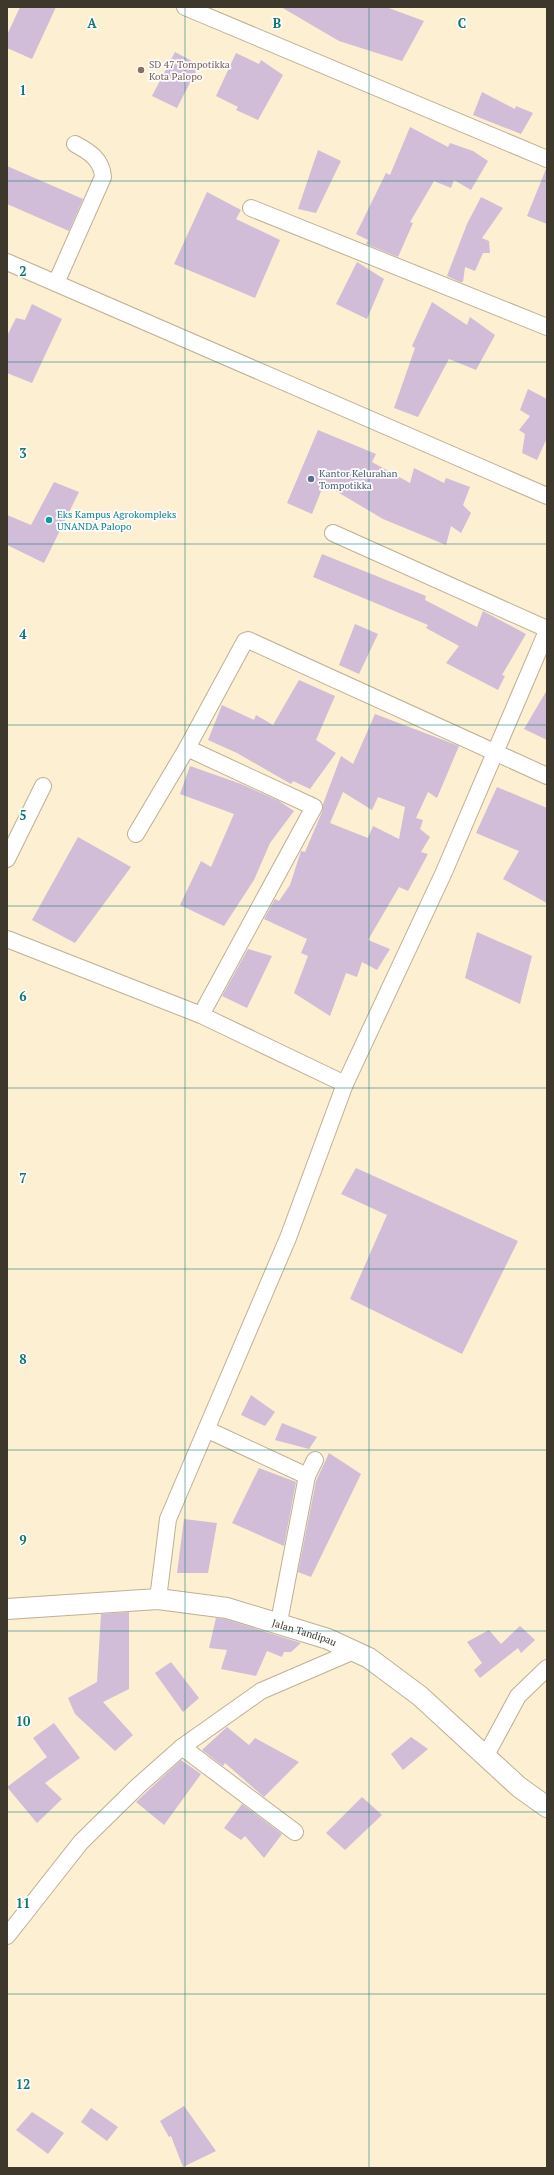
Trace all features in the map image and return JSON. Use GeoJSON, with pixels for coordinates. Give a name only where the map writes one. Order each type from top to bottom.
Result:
{"type":"FeatureCollection","features":[{"type":"Feature","properties":{"kind":"street"},"geometry":{"type":"LineString","coordinates":[[185,7],[547,159]]}},
{"type":"Feature","properties":{"kind":"street"},"geometry":{"type":"LineString","coordinates":[[56,283],[103,177],[100,163],[85,149],[75,144]]}},
{"type":"Feature","properties":{"kind":"street"},"geometry":{"type":"LineString","coordinates":[[251,208],[547,327]]}},
{"type":"Feature","properties":{"kind":"street"},"geometry":{"type":"LineString","coordinates":[[7,262],[547,496]]}},
{"type":"Feature","properties":{"kind":"street"},"geometry":{"type":"LineString","coordinates":[[158,1599],[168,1519],[208,1430],[288,1238],[345,1084],[444,872],[547,630],[333,533]]}},
{"type":"Feature","properties":{"kind":"street"},"geometry":{"type":"LineString","coordinates":[[136,834],[187,748],[245,641],[248,640],[496,751],[547,776]]}},
{"type":"Feature","properties":{"kind":"street"},"geometry":{"type":"LineString","coordinates":[[187,748],[314,807],[200,1015]]}},
{"type":"Feature","properties":{"kind":"street"},"geometry":{"type":"LineString","coordinates":[[7,859],[43,786]]}},
{"type":"Feature","properties":{"kind":"street"},"geometry":{"type":"LineString","coordinates":[[7,939],[200,1015],[345,1084]]}},
{"type":"Feature","properties":{"kind":"street"},"geometry":{"type":"LineString","coordinates":[[208,1430],[307,1476]]}},
{"type":"Feature","properties":{"kind":"street"},"geometry":{"type":"LineString","coordinates":[[279,1622],[307,1476],[314,1460]]}},
{"type":"Feature","properties":{"kind":"street","name":"Jalan Tandipau"},"geometry":{"type":"LineString","coordinates":[[7,1609],[158,1599],[227,1608],[279,1622],[328,1639],[380,1665],[420,1696],[519,1787],[547,1807]]}},
{"type":"Feature","properties":{"kind":"street"},"geometry":{"type":"LineString","coordinates":[[7,1936],[81,1842],[138,1786],[182,1747],[261,1691],[354,1651]]}},
{"type":"Feature","properties":{"kind":"street"},"geometry":{"type":"LineString","coordinates":[[485,1757],[518,1696],[547,1668]]}},
{"type":"Feature","properties":{"kind":"street"},"geometry":{"type":"LineString","coordinates":[[182,1747],[296,1832]]}},
{"type":"Feature","properties":{"kind":"building"},"geometry":{"type":"Polygon","coordinates":[[[20,7],[56,7],[32,59],[7,48],[7,35],[20,7]]]}},
{"type":"Feature","properties":{"kind":"building"},"geometry":{"type":"Polygon","coordinates":[[[281,7],[386,7],[424,21],[402,61],[339,41],[281,7]]]}},
{"type":"Feature","properties":{"kind":"building"},"geometry":{"type":"Polygon","coordinates":[[[175,52],[199,65],[177,108],[152,96],[175,52]]]}},
{"type":"Feature","properties":{"kind":"building"},"geometry":{"type":"Polygon","coordinates":[[[236,53],[259,64],[261,60],[283,75],[258,120],[236,110],[238,107],[216,96],[236,53]]]}},
{"type":"Feature","properties":{"kind":"building"},"geometry":{"type":"Polygon","coordinates":[[[482,92],[515,109],[516,106],[533,113],[521,134],[473,115],[482,92]]]}},
{"type":"Feature","properties":{"kind":"building"},"geometry":{"type":"Polygon","coordinates":[[[410,127],[448,147],[450,143],[473,151],[488,161],[471,190],[454,180],[451,188],[434,181],[410,222],[413,223],[398,257],[366,244],[368,240],[356,234],[386,173],[390,175],[410,127]]]}},
{"type":"Feature","properties":{"kind":"building"},"geometry":{"type":"Polygon","coordinates":[[[318,150],[341,161],[316,213],[298,209],[318,150]]]}},
{"type":"Feature","properties":{"kind":"building"},"geometry":{"type":"Polygon","coordinates":[[[7,166],[83,199],[69,231],[7,204],[7,166]]]}},
{"type":"Feature","properties":{"kind":"building"},"geometry":{"type":"Polygon","coordinates":[[[547,169],[547,224],[527,216],[547,169]]]}},
{"type":"Feature","properties":{"kind":"building"},"geometry":{"type":"Polygon","coordinates":[[[207,192],[241,210],[236,219],[280,240],[255,298],[174,264],[207,192]]]}},
{"type":"Feature","properties":{"kind":"building"},"geometry":{"type":"Polygon","coordinates":[[[481,197],[503,208],[482,238],[489,241],[490,253],[483,253],[475,271],[465,267],[463,282],[460,282],[447,276],[467,224],[481,197]]]}},
{"type":"Feature","properties":{"kind":"building"},"geometry":{"type":"Polygon","coordinates":[[[357,262],[384,279],[367,319],[336,304],[357,262]]]}},
{"type":"Feature","properties":{"kind":"building"},"geometry":{"type":"Polygon","coordinates":[[[432,302],[467,325],[470,317],[495,335],[476,370],[449,359],[418,417],[394,408],[415,348],[412,346],[432,302]]]}},
{"type":"Feature","properties":{"kind":"building"},"geometry":{"type":"Polygon","coordinates":[[[32,304],[62,319],[32,383],[7,373],[7,336],[16,318],[25,320],[32,304]]]}},
{"type":"Feature","properties":{"kind":"building"},"geometry":{"type":"Polygon","coordinates":[[[528,389],[547,399],[547,438],[537,460],[522,453],[525,434],[519,430],[530,416],[520,410],[528,389]]]}},
{"type":"Feature","properties":{"kind":"building"},"geometry":{"type":"Polygon","coordinates":[[[318,430],[376,454],[372,462],[410,483],[414,468],[444,483],[446,478],[470,487],[463,505],[471,513],[461,533],[451,526],[446,545],[383,519],[324,484],[312,514],[287,503],[318,430]]]}},
{"type":"Feature","properties":{"kind":"building","name":"Eks Kampus Agrokompleks UNANDA Palopo"},"geometry":{"type":"Polygon","coordinates":[[[54,482],[79,492],[44,563],[7,545],[7,515],[31,525],[54,482]]]}},
{"type":"Feature","properties":{"kind":"building"},"geometry":{"type":"Polygon","coordinates":[[[322,554],[426,596],[425,600],[477,627],[483,611],[526,634],[502,675],[505,676],[498,690],[446,663],[459,646],[426,628],[428,625],[313,577],[322,554]]]}},
{"type":"Feature","properties":{"kind":"building"},"geometry":{"type":"Polygon","coordinates":[[[355,624],[378,634],[359,674],[339,665],[355,624]]]}},
{"type":"Feature","properties":{"kind":"building"},"geometry":{"type":"Polygon","coordinates":[[[299,680],[335,696],[316,740],[336,753],[310,789],[293,781],[291,784],[237,753],[208,740],[222,705],[254,720],[256,715],[273,725],[299,680]]]}},
{"type":"Feature","properties":{"kind":"building"},"geometry":{"type":"Polygon","coordinates":[[[547,690],[547,740],[524,729],[547,690]]]}},
{"type":"Feature","properties":{"kind":"building"},"geometry":{"type":"Polygon","coordinates":[[[375,714],[459,746],[437,798],[428,792],[416,818],[423,820],[420,829],[430,837],[421,852],[428,854],[408,891],[399,887],[368,940],[390,949],[377,970],[362,962],[357,977],[346,973],[330,1016],[294,993],[308,956],[301,953],[307,939],[264,919],[275,899],[279,901],[290,885],[301,851],[305,852],[322,812],[323,804],[341,756],[353,764],[375,714]],[[343,792],[330,823],[368,838],[373,826],[399,839],[405,807],[378,797],[372,810],[343,792]]]}},
{"type":"Feature","properties":{"kind":"building"},"geometry":{"type":"Polygon","coordinates":[[[190,766],[241,784],[279,801],[294,811],[270,843],[254,880],[224,926],[180,905],[201,861],[211,867],[234,814],[180,794],[190,766]]]}},
{"type":"Feature","properties":{"kind":"building"},"geometry":{"type":"Polygon","coordinates":[[[497,787],[547,808],[547,903],[503,879],[519,851],[476,833],[497,787]]]}},
{"type":"Feature","properties":{"kind":"building"},"geometry":{"type":"Polygon","coordinates":[[[78,837],[131,867],[75,943],[32,920],[78,837]]]}},
{"type":"Feature","properties":{"kind":"building"},"geometry":{"type":"Polygon","coordinates":[[[477,932],[532,956],[520,1004],[465,978],[477,932]]]}},
{"type":"Feature","properties":{"kind":"building"},"geometry":{"type":"Polygon","coordinates":[[[248,949],[272,956],[247,1008],[222,996],[248,949]]]}},
{"type":"Feature","properties":{"kind":"building"},"geometry":{"type":"Polygon","coordinates":[[[356,1168],[518,1241],[462,1354],[350,1299],[387,1215],[341,1194],[356,1168]]]}},
{"type":"Feature","properties":{"kind":"building"},"geometry":{"type":"Polygon","coordinates":[[[251,1395],[275,1412],[265,1426],[241,1415],[251,1395]]]}},
{"type":"Feature","properties":{"kind":"building"},"geometry":{"type":"Polygon","coordinates":[[[282,1423],[317,1437],[309,1449],[275,1440],[282,1423]]]}},
{"type":"Feature","properties":{"kind":"building"},"geometry":{"type":"Polygon","coordinates":[[[329,1453],[361,1474],[311,1577],[298,1572],[316,1481],[329,1453]]]}},
{"type":"Feature","properties":{"kind":"building"},"geometry":{"type":"Polygon","coordinates":[[[259,1468],[296,1482],[284,1546],[232,1523],[259,1468]]]}},
{"type":"Feature","properties":{"kind":"building"},"geometry":{"type":"Polygon","coordinates":[[[184,1519],[217,1523],[208,1573],[177,1573],[184,1519]]]}},
{"type":"Feature","properties":{"kind":"building"},"geometry":{"type":"Polygon","coordinates":[[[129,1612],[129,1689],[103,1702],[133,1735],[115,1751],[75,1714],[68,1698],[97,1682],[101,1614],[129,1612]]]}},
{"type":"Feature","properties":{"kind":"building"},"geometry":{"type":"Polygon","coordinates":[[[216,1618],[225,1619],[301,1643],[291,1652],[284,1652],[282,1657],[267,1651],[256,1676],[221,1669],[227,1650],[209,1648],[216,1618]]]}},
{"type":"Feature","properties":{"kind":"building"},"geometry":{"type":"Polygon","coordinates":[[[520,1626],[535,1640],[521,1653],[518,1648],[480,1678],[474,1670],[482,1663],[467,1642],[489,1630],[501,1644],[520,1626]]]}},
{"type":"Feature","properties":{"kind":"building"},"geometry":{"type":"Polygon","coordinates":[[[171,1662],[199,1698],[183,1712],[155,1673],[171,1662]]]}},
{"type":"Feature","properties":{"kind":"building"},"geometry":{"type":"Polygon","coordinates":[[[54,1723],[80,1758],[45,1783],[62,1799],[37,1823],[7,1787],[47,1757],[33,1738],[54,1723]]]}},
{"type":"Feature","properties":{"kind":"building"},"geometry":{"type":"Polygon","coordinates":[[[227,1727],[249,1745],[255,1738],[299,1762],[264,1797],[225,1763],[223,1766],[202,1750],[227,1727]]]}},
{"type":"Feature","properties":{"kind":"building"},"geometry":{"type":"Polygon","coordinates":[[[411,1737],[428,1749],[403,1770],[391,1754],[411,1737]]]}},
{"type":"Feature","properties":{"kind":"building"},"geometry":{"type":"Polygon","coordinates":[[[181,1760],[201,1774],[164,1825],[136,1802],[181,1760]]]}},
{"type":"Feature","properties":{"kind":"building"},"geometry":{"type":"Polygon","coordinates":[[[362,1797],[382,1815],[345,1850],[326,1833],[362,1797]]]}},
{"type":"Feature","properties":{"kind":"building"},"geometry":{"type":"Polygon","coordinates":[[[242,1804],[282,1834],[264,1858],[245,1836],[241,1840],[224,1828],[242,1804]]]}},
{"type":"Feature","properties":{"kind":"building"},"geometry":{"type":"Polygon","coordinates":[[[184,2106],[216,2151],[183,2167],[171,2136],[169,2137],[160,2121],[184,2106]]]}},
{"type":"Feature","properties":{"kind":"building"},"geometry":{"type":"Polygon","coordinates":[[[91,2108],[118,2127],[107,2141],[81,2122],[91,2108]]]}},
{"type":"Feature","properties":{"kind":"building"},"geometry":{"type":"Polygon","coordinates":[[[32,2112],[64,2133],[48,2154],[16,2130],[32,2112]]]}},
{"type":"Feature","properties":{"kind":"place","name":"SD 47 Tompotikka Kota Palopo"},"geometry":{"type":"Point","coordinates":[141,70]}},
{"type":"Feature","properties":{"kind":"place","name":"Kantor Kelurahan Tompotikka"},"geometry":{"type":"Point","coordinates":[311,479]}},
{"type":"Feature","properties":{"kind":"place","name":"Eks Kampus Agrokompleks UNANDA Palopo"},"geometry":{"type":"Point","coordinates":[49,520]}}]}
